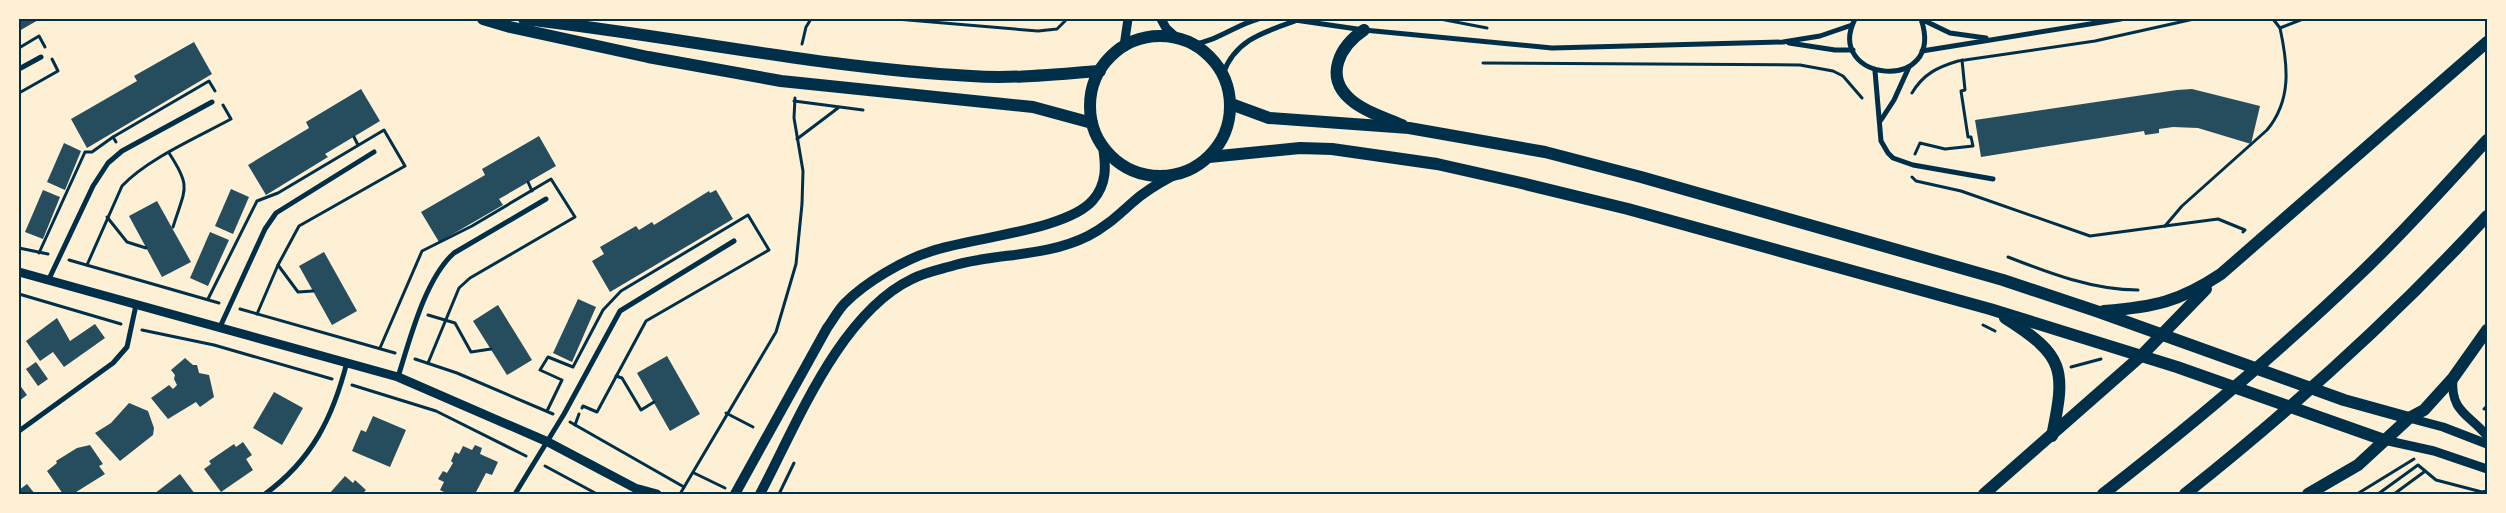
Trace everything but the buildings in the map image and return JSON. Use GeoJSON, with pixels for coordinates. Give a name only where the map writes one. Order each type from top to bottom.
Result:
{"type":"FeatureCollection","features":[{"type":"Feature","properties":{"kind":"main road"},"geometry":{"type":"LineString","coordinates":[[483,19],[528,31],[638,55],[782,81],[1033,107],[1092,123]]}},
{"type":"Feature","properties":{"kind":"main road"},"geometry":{"type":"LineString","coordinates":[[524,19],[774,55],[914,72],[973,76],[1028,76],[1100,71]]}},
{"type":"Feature","properties":{"kind":"main road"},"geometry":{"type":"LineString","coordinates":[[1364,30],[1353,37],[1341,52],[1336,72],[1338,84],[1350,100],[1409,128]]}},
{"type":"Feature","properties":{"kind":"main road"},"geometry":{"type":"LineString","coordinates":[[731,492],[827,328],[845,303],[889,270],[931,251],[983,237],[1040,227],[1073,214],[1093,201],[1103,183],[1106,169],[1103,147],[1092,123],[1091,96],[1100,71],[1114,53],[1124,46],[1141,39],[1159,36],[1177,38],[1194,44],[1210,57],[1223,74],[1228,88],[1230,104],[1228,123],[1221,141],[1209,157],[1193,168],[1174,175],[1133,202],[1110,223],[1087,236],[1057,248],[957,265],[912,278],[888,295],[862,318],[838,348],[760,494]]}},
{"type":"Feature","properties":{"kind":"main road"},"geometry":{"type":"LineString","coordinates":[[1984,494],[2141,356],[2221,274],[2487,42]]}},
{"type":"Feature","properties":{"kind":"main road"},"geometry":{"type":"LineString","coordinates":[[1230,104],[1269,118],[1409,128],[1545,152],[1641,177],[2003,280],[2162,334],[2344,400],[2409,418]]}},
{"type":"Feature","properties":{"kind":"main road"},"geometry":{"type":"LineString","coordinates":[[2103,494],[2184,430],[2297,333],[2415,219],[2487,140]]}},
{"type":"Feature","properties":{"kind":"main road"},"geometry":{"type":"LineString","coordinates":[[1103,147],[1117,161],[1134,171],[1154,176],[1174,175]]}},
{"type":"Feature","properties":{"kind":"main road"},"geometry":{"type":"LineString","coordinates":[[1209,157],[1300,148],[1332,149],[1437,164],[1628,209],[1990,309],[2177,367],[2384,440]]}},
{"type":"Feature","properties":{"kind":"main road"},"geometry":{"type":"LineString","coordinates":[[2186,494],[2361,343],[2456,250],[2487,216]]}},
{"type":"Feature","properties":{"kind":"main road"},"geometry":{"type":"LineString","coordinates":[[2099,312],[2136,308],[2178,298],[2194,291],[2221,274]]}},
{"type":"Feature","properties":{"kind":"main road"},"geometry":{"type":"LineString","coordinates":[[1990,309],[2035,337],[2054,361],[2060,380],[2060,395],[2052,436]]}},
{"type":"Feature","properties":{"kind":"main road"},"geometry":{"type":"LineString","coordinates":[[2308,494],[2358,466],[2409,418],[2424,410],[2453,378],[2487,330]]}},
{"type":"Feature","properties":{"kind":"street"},"geometry":{"type":"LineString","coordinates":[[1124,46],[1128,19]]}},
{"type":"Feature","properties":{"kind":"street"},"geometry":{"type":"LineString","coordinates":[[1161,19],[1166,28],[1177,38]]}},
{"type":"Feature","properties":{"kind":"street"},"geometry":{"type":"LineString","coordinates":[[1194,44],[1204,43],[1244,22],[1258,19]]}},
{"type":"Feature","properties":{"kind":"street"},"geometry":{"type":"LineString","coordinates":[[1288,19],[1364,30],[1552,48],[1783,42],[1820,36],[1852,25]]}},
{"type":"Feature","properties":{"kind":"street"},"geometry":{"type":"LineString","coordinates":[[1855,19],[1852,25],[1851,38],[1853,50],[1858,59],[1875,71],[1887,73],[1909,67]]}},
{"type":"Feature","properties":{"kind":"street"},"geometry":{"type":"LineString","coordinates":[[1921,19],[1950,33],[1994,38]]}},
{"type":"Feature","properties":{"kind":"street"},"geometry":{"type":"LineString","coordinates":[[1880,121],[1894,100],[1909,67],[1922,51],[1924,30],[1921,19]]}},
{"type":"Feature","properties":{"kind":"street"},"geometry":{"type":"LineString","coordinates":[[1922,51],[2121,19]]}},
{"type":"Feature","properties":{"kind":"street"},"geometry":{"type":"LineString","coordinates":[[1223,74],[1234,52],[1246,40],[1298,20]]}},
{"type":"Feature","properties":{"kind":"street"},"geometry":{"type":"LineString","coordinates":[[1783,42],[1835,50],[1853,50]]}},
{"type":"Feature","properties":{"kind":"street"},"geometry":{"type":"LineString","coordinates":[[19,69],[41,57]]}},
{"type":"Feature","properties":{"kind":"street"},"geometry":{"type":"LineString","coordinates":[[1875,71],[1884,148],[1893,158],[1913,165],[1960,175],[1993,179]]}},
{"type":"Feature","properties":{"kind":"street"},"geometry":{"type":"LineString","coordinates":[[48,281],[93,186],[108,163],[122,151],[212,102]]}},
{"type":"Feature","properties":{"kind":"street"},"geometry":{"type":"LineString","coordinates":[[220,327],[265,229],[276,213],[374,152]]}},
{"type":"Feature","properties":{"kind":"street"},"geometry":{"type":"LineString","coordinates":[[398,377],[437,270],[449,257],[546,199]]}},
{"type":"Feature","properties":{"kind":"street"},"geometry":{"type":"LineString","coordinates":[[514,494],[548,442],[620,311],[734,242]]}},
{"type":"Feature","properties":{"kind":"street"},"geometry":{"type":"LineString","coordinates":[[19,272],[398,377],[548,442],[638,491],[656,494]]}},
{"type":"Feature","properties":{"kind":"street"},"geometry":{"type":"LineString","coordinates":[[19,431],[113,362],[127,347],[136,305]]}},
{"type":"Feature","properties":{"kind":"street"},"geometry":{"type":"LineString","coordinates":[[265,494],[278,485],[312,449],[342,382],[347,362]]}},
{"type":"Feature","properties":{"kind":"street"},"geometry":{"type":"LineString","coordinates":[[2453,378],[2452,389],[2460,410],[2487,436]]}},
{"type":"Feature","properties":{"kind":"street"},"geometry":{"type":"LineString","coordinates":[[2409,418],[2443,427],[2487,444]]}},
{"type":"Feature","properties":{"kind":"street"},"geometry":{"type":"LineString","coordinates":[[2384,440],[2434,451],[2487,469]]}},
{"type":"Feature","properties":{"kind":"path"},"geometry":{"type":"LineString","coordinates":[[800,51],[806,27],[811,19]]}},
{"type":"Feature","properties":{"kind":"path"},"geometry":{"type":"LineString","coordinates":[[896,19],[1038,32],[1057,29],[1067,19]]}},
{"type":"Feature","properties":{"kind":"path"},"geometry":{"type":"LineString","coordinates":[[1440,19],[1487,28]]}},
{"type":"Feature","properties":{"kind":"path"},"geometry":{"type":"LineString","coordinates":[[1909,98],[1918,83],[1927,74],[1943,65],[1962,60],[2095,41],[2194,19]]}},
{"type":"Feature","properties":{"kind":"path"},"geometry":{"type":"LineString","coordinates":[[2165,226],[2182,206],[2267,130],[2278,117],[2284,102],[2287,82],[2280,28],[2273,19]]}},
{"type":"Feature","properties":{"kind":"path"},"geometry":{"type":"LineString","coordinates":[[2280,28],[2303,19]]}},
{"type":"Feature","properties":{"kind":"path"},"geometry":{"type":"LineString","coordinates":[[1915,154],[1920,143],[1945,149],[1973,146],[1971,137],[1968,137],[1961,91],[1966,90],[1962,60]]}},
{"type":"Feature","properties":{"kind":"path"},"geometry":{"type":"LineString","coordinates":[[1483,63],[1800,65],[1833,71],[1843,76],[1862,98]]}},
{"type":"Feature","properties":{"kind":"path"},"geometry":{"type":"LineString","coordinates":[[38,253],[85,152],[92,152],[127,128],[209,81],[218,96]]}},
{"type":"Feature","properties":{"kind":"path"},"geometry":{"type":"LineString","coordinates":[[182,92],[185,95]]}},
{"type":"Feature","properties":{"kind":"path"},"geometry":{"type":"LineString","coordinates":[[680,494],[694,473],[726,413],[776,332],[796,264],[803,171],[797,140],[795,94]]}},
{"type":"Feature","properties":{"kind":"path"},"geometry":{"type":"LineString","coordinates":[[794,101],[863,110]]}},
{"type":"Feature","properties":{"kind":"path"},"geometry":{"type":"LineString","coordinates":[[87,265],[122,186],[128,179],[168,153],[230,119],[222,104]]}},
{"type":"Feature","properties":{"kind":"path"},"geometry":{"type":"LineString","coordinates":[[797,140],[838,107]]}},
{"type":"Feature","properties":{"kind":"path"},"geometry":{"type":"LineString","coordinates":[[113,137],[122,151]]}},
{"type":"Feature","properties":{"kind":"path"},"geometry":{"type":"LineString","coordinates":[[354,137],[358,145]]}},
{"type":"Feature","properties":{"kind":"path"},"geometry":{"type":"LineString","coordinates":[[168,153],[182,174],[186,184],[173,227]]}},
{"type":"Feature","properties":{"kind":"path"},"geometry":{"type":"LineString","coordinates":[[1911,174],[1916,181],[1961,191],[2090,236],[2218,219],[2246,230],[2238,236]]}},
{"type":"Feature","properties":{"kind":"path"},"geometry":{"type":"LineString","coordinates":[[107,217],[127,242],[146,248]]}},
{"type":"Feature","properties":{"kind":"path"},"geometry":{"type":"LineString","coordinates":[[575,425],[583,406],[597,412],[646,321],[769,250]]}},
{"type":"Feature","properties":{"kind":"path"},"geometry":{"type":"LineString","coordinates":[[2008,257],[2092,284],[2123,290],[2147,290]]}},
{"type":"Feature","properties":{"kind":"path"},"geometry":{"type":"LineString","coordinates":[[278,265],[298,292],[313,291]]}},
{"type":"Feature","properties":{"kind":"path"},"geometry":{"type":"LineString","coordinates":[[19,294],[132,328],[214,345],[436,411],[597,494]]}},
{"type":"Feature","properties":{"kind":"path"},"geometry":{"type":"LineString","coordinates":[[420,313],[455,323],[472,352],[491,349]]}},
{"type":"Feature","properties":{"kind":"path"},"geometry":{"type":"LineString","coordinates":[[428,363],[445,321]]}},
{"type":"Feature","properties":{"kind":"path"},"geometry":{"type":"LineString","coordinates":[[2067,368],[2102,359]]}},
{"type":"Feature","properties":{"kind":"path"},"geometry":{"type":"LineString","coordinates":[[616,376],[622,378],[641,410],[654,402]]}},
{"type":"Feature","properties":{"kind":"path"},"geometry":{"type":"LineString","coordinates":[[726,413],[753,427]]}},
{"type":"Feature","properties":{"kind":"path"},"geometry":{"type":"LineString","coordinates":[[2357,494],[2412,460],[2420,458]]}},
{"type":"Feature","properties":{"kind":"path"},"geometry":{"type":"LineString","coordinates":[[2378,494],[2418,465],[2424,472],[2436,480],[2482,492],[2487,491]]}},
{"type":"Feature","properties":{"kind":"path"},"geometry":{"type":"LineString","coordinates":[[2394,494],[2424,472]]}},
{"type":"Feature","properties":{"kind":"path"},"geometry":{"type":"LineString","coordinates":[[694,473],[731,492]]}}]}
